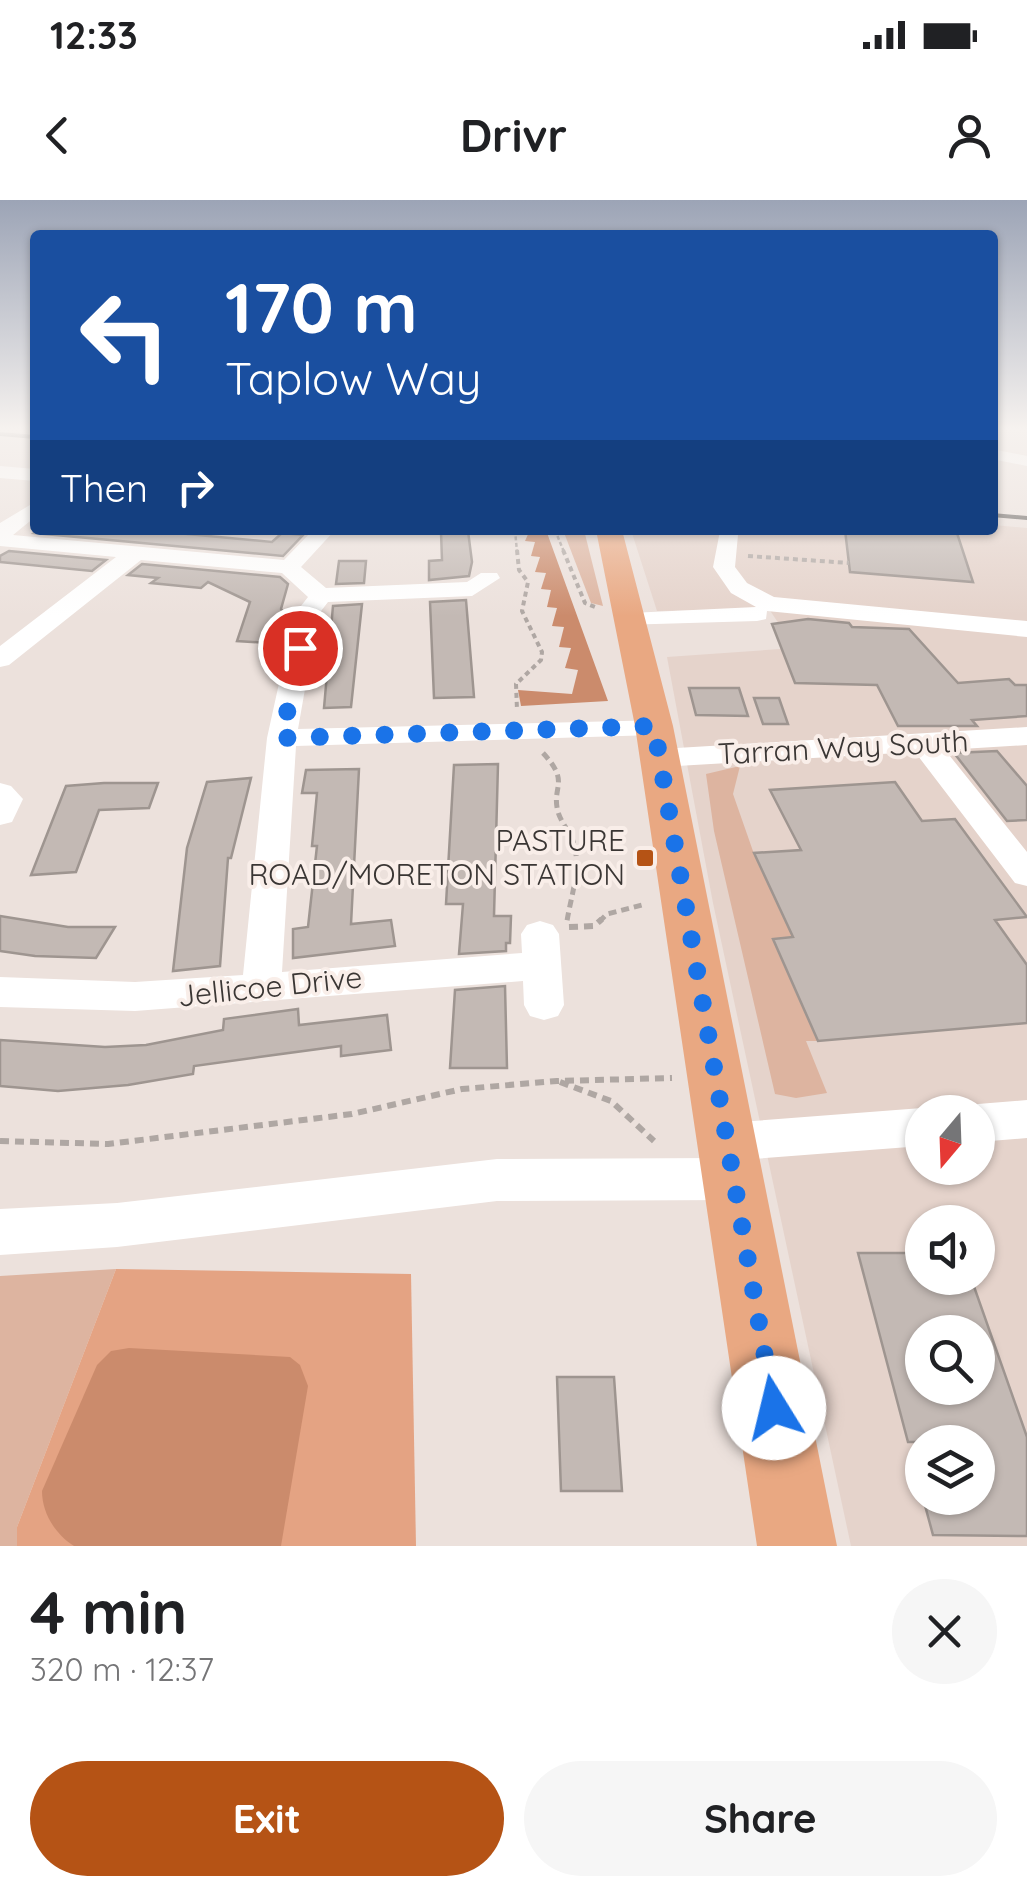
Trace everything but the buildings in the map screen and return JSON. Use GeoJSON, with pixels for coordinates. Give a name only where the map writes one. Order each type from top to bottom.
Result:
{"type":"FeatureCollection","features":[{"type":"Feature","properties":{"kind":"main road"},"geometry":{"type":"LineString","coordinates":[[610,535],[657,742],[714,1076],[711,1167],[797,1546]]}},
{"type":"Feature","properties":{"kind":"street"},"geometry":{"type":"LineString","coordinates":[[30,511],[3,530],[0,540],[289,567],[300,581],[321,595],[483,589]]}},
{"type":"Feature","properties":{"kind":"street"},"geometry":{"type":"LineString","coordinates":[[289,567],[320,535]]}},
{"type":"Feature","properties":{"kind":"street"},"geometry":{"type":"LineString","coordinates":[[726,545],[724,567],[740,588],[768,604],[1027,629]]}},
{"type":"Feature","properties":{"kind":"street"},"geometry":{"type":"LineString","coordinates":[[0,659],[136,552]]}},
{"type":"Feature","properties":{"kind":"street"},"geometry":{"type":"LineString","coordinates":[[261,989],[282,738],[306,616],[321,595]]}},
{"type":"Feature","properties":{"kind":"street"},"geometry":{"type":"LineString","coordinates":[[629,614],[758,614]]}},
{"type":"Feature","properties":{"kind":"street","name":"Tarran Way South"},"geometry":{"type":"LineString","coordinates":[[282,738],[924,743],[1027,736]]}},
{"type":"Feature","properties":{"kind":"street"},"geometry":{"type":"LineString","coordinates":[[924,743],[1027,875]]}},
{"type":"Feature","properties":{"kind":"street"},"geometry":{"type":"LineString","coordinates":[[0,793],[6,799],[0,815]]}},
{"type":"Feature","properties":{"kind":"street","name":"Jellicoe Drive"},"geometry":{"type":"LineString","coordinates":[[0,992],[152,999],[548,958]]}},
{"type":"Feature","properties":{"kind":"street"},"geometry":{"type":"LineString","coordinates":[[995,1122],[1027,1119]]}},
{"type":"Feature","properties":{"kind":"street"},"geometry":{"type":"LineString","coordinates":[[0,1232],[98,1227],[497,1180],[711,1167],[905,1130]]}},
{"type":"Feature","properties":{"kind":"path"},"geometry":{"type":"LineString","coordinates":[[557,535],[585,603],[629,614]]}},
{"type":"Feature","properties":{"kind":"path"},"geometry":{"type":"LineString","coordinates":[[726,545],[849,563]]}},
{"type":"Feature","properties":{"kind":"path"},"geometry":{"type":"LineString","coordinates":[[548,958],[606,914],[635,904],[684,905]]}},
{"type":"Feature","properties":{"kind":"path"},"geometry":{"type":"LineString","coordinates":[[0,1141],[108,1144],[202,1136],[352,1114],[462,1089],[557,1081],[714,1076]]}},
{"type":"Feature","properties":{"kind":"path"},"geometry":{"type":"LineString","coordinates":[[557,1081],[610,1101],[659,1146],[711,1167]]}},
{"type":"Feature","properties":{"kind":"shaded area"},"geometry":{"type":"Polygon","coordinates":[[[998,525],[1027,528],[1027,1546],[851,1546],[713,903],[667,657],[795,648],[769,609],[657,611],[633,535],[998,535],[998,525]]]}},
{"type":"Feature","properties":{"kind":"shaded area"},"geometry":{"type":"Polygon","coordinates":[[[528,535],[548,535],[608,701],[521,706],[518,690],[572,694],[578,670],[565,668],[571,648],[559,647],[564,627],[552,626],[557,608],[547,607],[551,590],[541,589],[546,573],[535,572],[540,557],[531,556],[535,542],[525,541],[528,535]]]}},
{"type":"Feature","properties":{"kind":"shaded area"},"geometry":{"type":"Polygon","coordinates":[[[565,535],[585,535],[603,606],[591,603],[565,535]]]}},
{"type":"Feature","properties":{"kind":"shaded area"},"geometry":{"type":"Polygon","coordinates":[[[740,766],[733,794],[754,854],[793,937],[774,940],[818,1041],[806,1041],[827,1093],[796,1098],[775,1094],[714,831],[706,774],[740,766]]]}},
{"type":"Feature","properties":{"kind":"shaded area"},"geometry":{"type":"Polygon","coordinates":[[[116,1269],[17,1527],[17,1546],[0,1546],[0,1276],[116,1269]]]}},
{"type":"Feature","properties":{"kind":"shaded area"},"geometry":{"type":"Polygon","coordinates":[[[116,1269],[411,1274],[416,1546],[17,1546],[17,1527],[116,1269]]]}},
{"type":"Feature","properties":{"kind":"shaded area"},"geometry":{"type":"Polygon","coordinates":[[[129,1348],[290,1357],[300,1365],[308,1386],[281,1546],[74,1546],[56,1529],[44,1507],[42,1491],[97,1365],[111,1351],[129,1348]]]}},
{"type":"Feature","properties":{"kind":"railway"},"geometry":{"type":"LineString","coordinates":[[998,516],[1027,518]]}},
{"type":"Feature","properties":{"kind":"place","name":"PASTURE ROAD/MORETON STATION"},"geometry":{"type":"Point","coordinates":[645,858]}},
{"type":"Feature","properties":{"kind":"route"},"geometry":{"type":"LineString","coordinates":[[300,648],[282,738],[654,726],[774,1408]]}}]}
